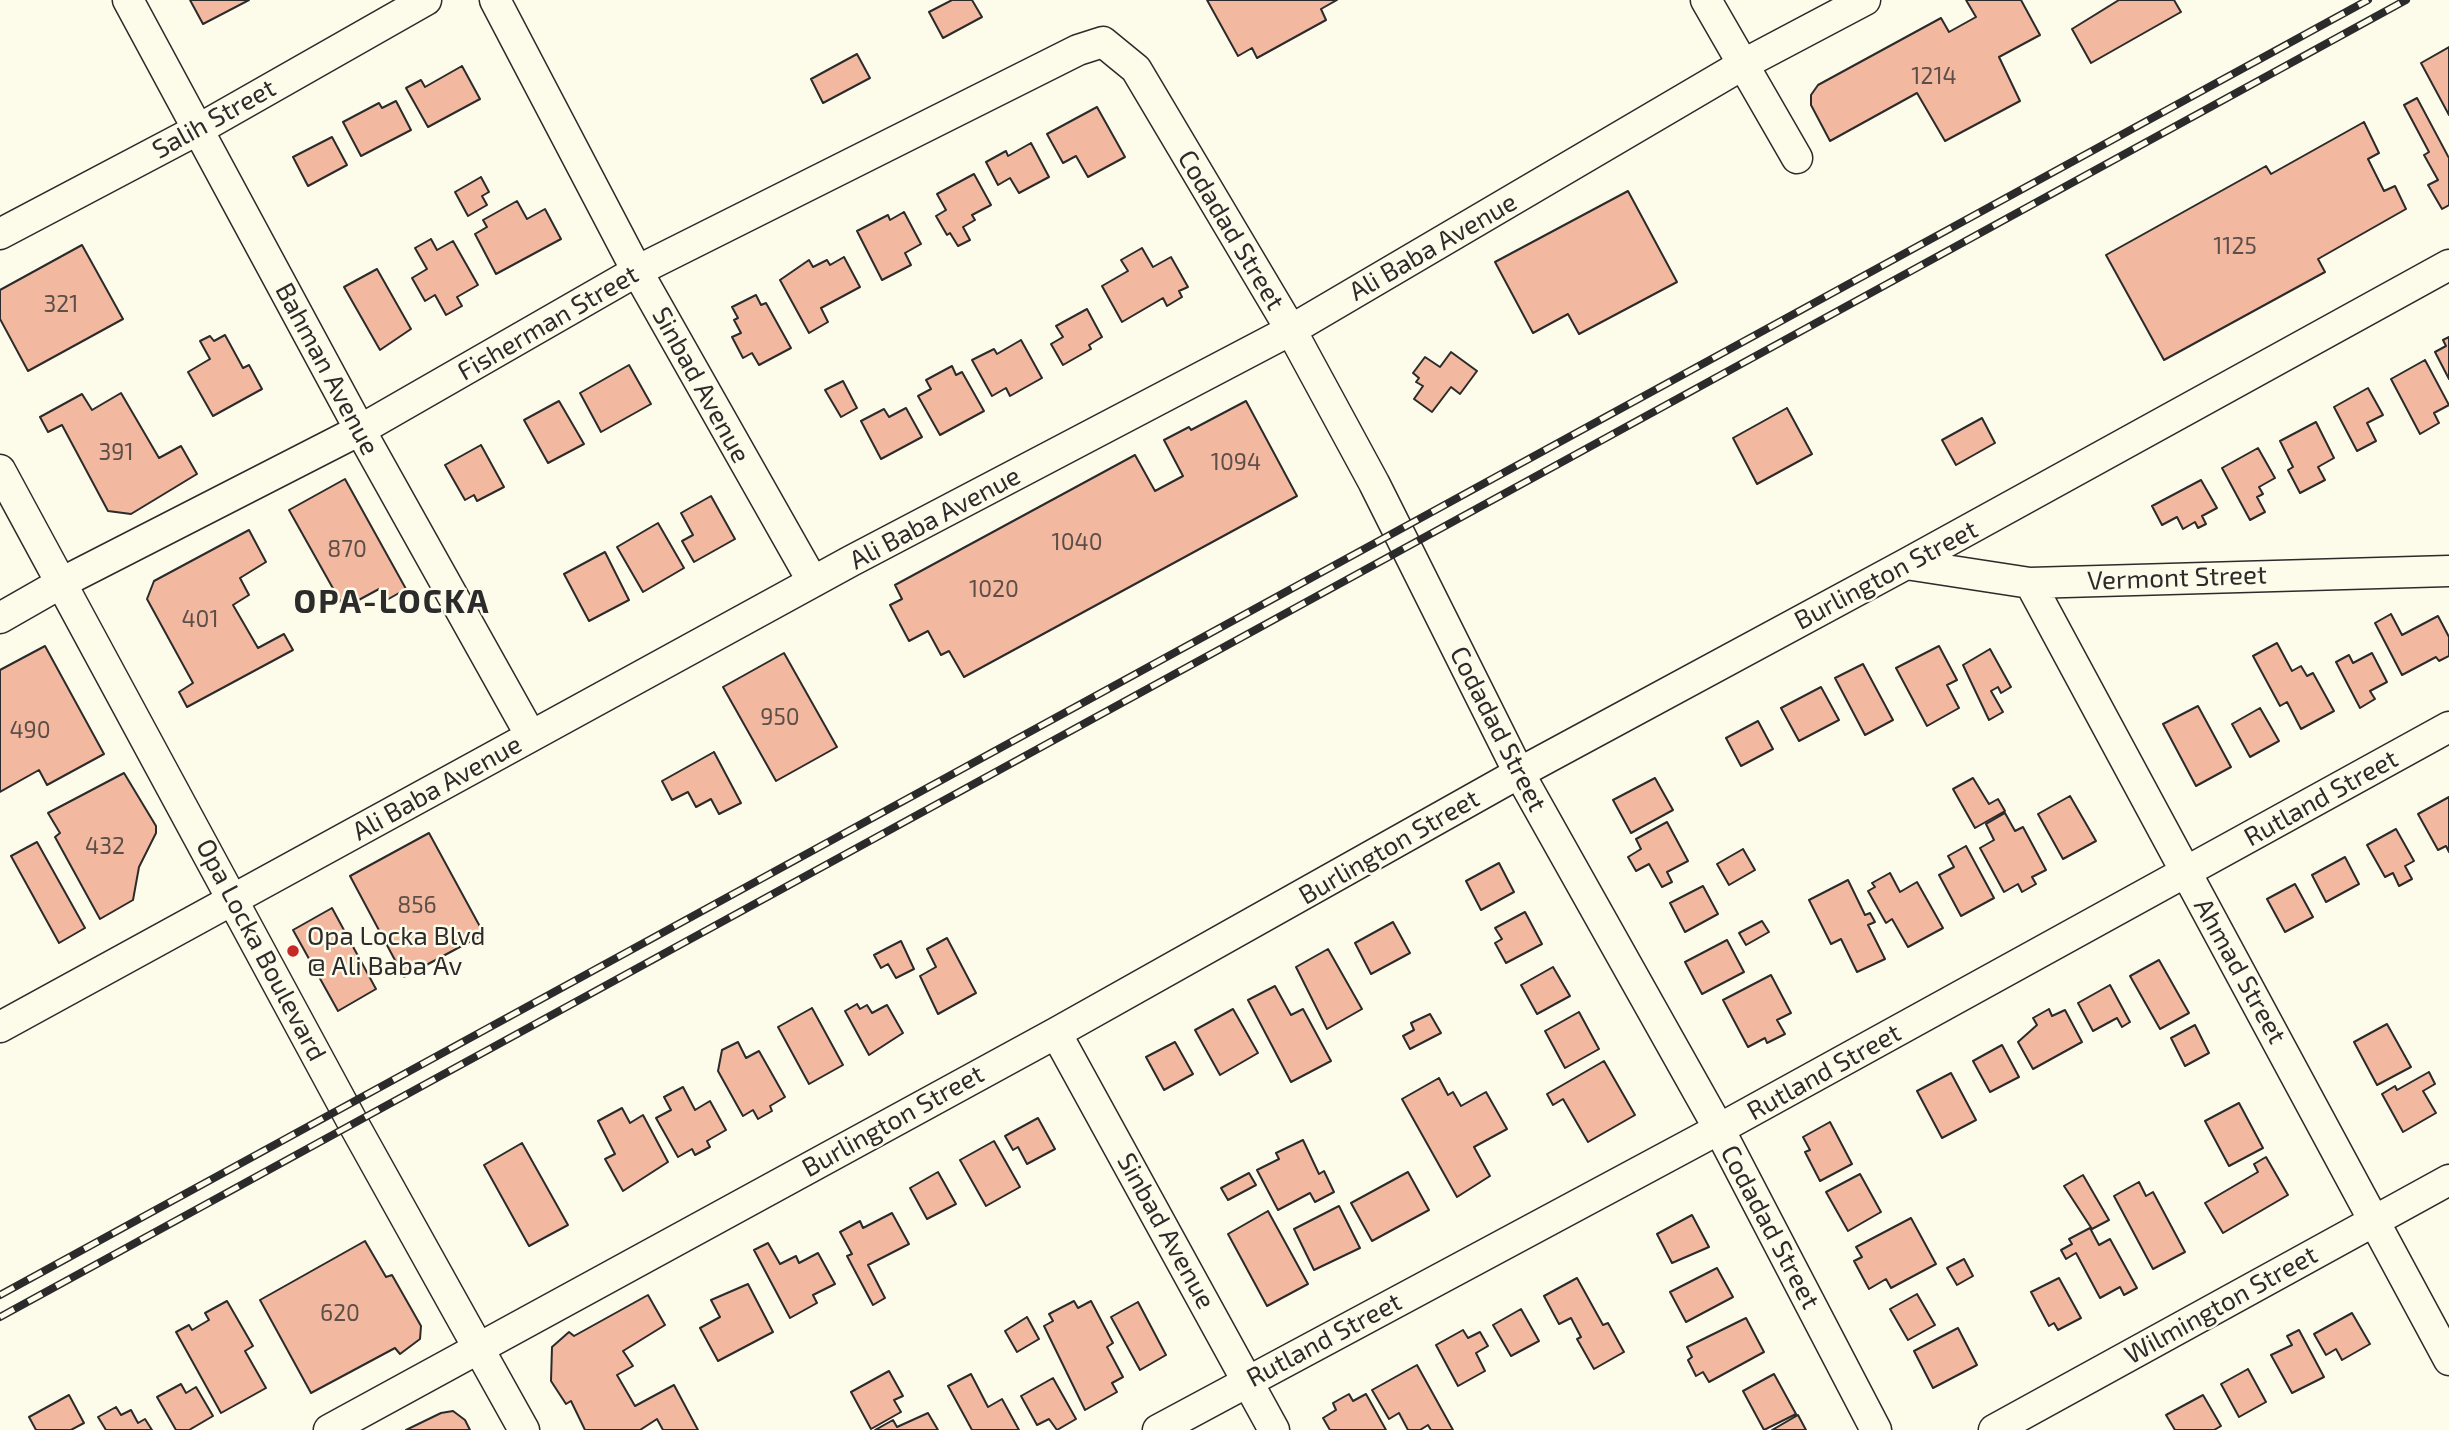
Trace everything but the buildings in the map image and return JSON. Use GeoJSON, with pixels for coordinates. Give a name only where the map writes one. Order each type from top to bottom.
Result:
{"type":"FeatureCollection","features":[{"type":"Feature","properties":{"kind":"street","name":"Bahman Avenue"},"geometry":{"type":"LineString","coordinates":[[128,0],[359,430],[531,736]]}},
{"type":"Feature","properties":{"kind":"street","name":"Salih Street"},"geometry":{"type":"LineString","coordinates":[[0,234],[199,129],[426,0]]}},
{"type":"Feature","properties":{"kind":"street","name":"Sinbad Avenue"},"geometry":{"type":"LineString","coordinates":[[495,0],[637,271],[813,582]]}},
{"type":"Feature","properties":{"kind":"street"},"geometry":{"type":"LineString","coordinates":[[1706,0],[1797,158]]}},
{"type":"Feature","properties":{"kind":"street","name":"Ali Baba Avenue"},"geometry":{"type":"LineString","coordinates":[[0,1027],[813,582],[1291,330],[1742,65],[1865,0]]}},
{"type":"Feature","properties":{"kind":"street","name":"Fisherman Street"},"geometry":{"type":"LineString","coordinates":[[0,618],[63,582],[359,430],[637,271],[1078,50],[1103,42]]}},
{"type":"Feature","properties":{"kind":"street","name":"Codadad Street"},"geometry":{"type":"LineString","coordinates":[[1103,42],[1136,69],[1291,330],[1374,483],[1519,773],[1719,1129],[1876,1430]]}},
{"type":"Feature","properties":{"kind":"street","name":"Burlington Street"},"geometry":{"type":"LineString","coordinates":[[329,1430],[1056,1033],[1519,773],[1906,564],[2449,265]]}},
{"type":"Feature","properties":{"kind":"street","name":"Opa Locka Boulevard"},"geometry":{"type":"LineString","coordinates":[[0,470],[235,900],[359,1135],[524,1430]]}},
{"type":"Feature","properties":{"kind":"street","name":"Vermont Street"},"geometry":{"type":"LineString","coordinates":[[1906,564],[2031,583],[2449,571]]}},
{"type":"Feature","properties":{"kind":"street","name":"Ahmad Street"},"geometry":{"type":"LineString","coordinates":[[2031,583],[2449,1360]]}},
{"type":"Feature","properties":{"kind":"street","name":"Rutland Street"},"geometry":{"type":"LineString","coordinates":[[1158,1430],[1719,1129],[2449,727]]}},
{"type":"Feature","properties":{"kind":"street","name":"Sinbad Avenue"},"geometry":{"type":"LineString","coordinates":[[1056,1033],[1274,1430]]}},
{"type":"Feature","properties":{"kind":"street","name":"Wilmington Street"},"geometry":{"type":"LineString","coordinates":[[1994,1430],[2449,1180]]}},
{"type":"Feature","properties":{"kind":"railway"},"geometry":{"type":"LineString","coordinates":[[0,1295],[2368,0]]}},
{"type":"Feature","properties":{"kind":"railway"},"geometry":{"type":"LineString","coordinates":[[0,1317],[2406,0]]}},
{"type":"Feature","properties":{"kind":"place","name":"Opa Locka Blvd @ Ali Baba Av"},"geometry":{"type":"Point","coordinates":[293,951]}},
{"type":"Feature","properties":{"kind":"district","name":"OPA-LOCKA"},"geometry":{"type":"Point","coordinates":[392,602]}}]}
